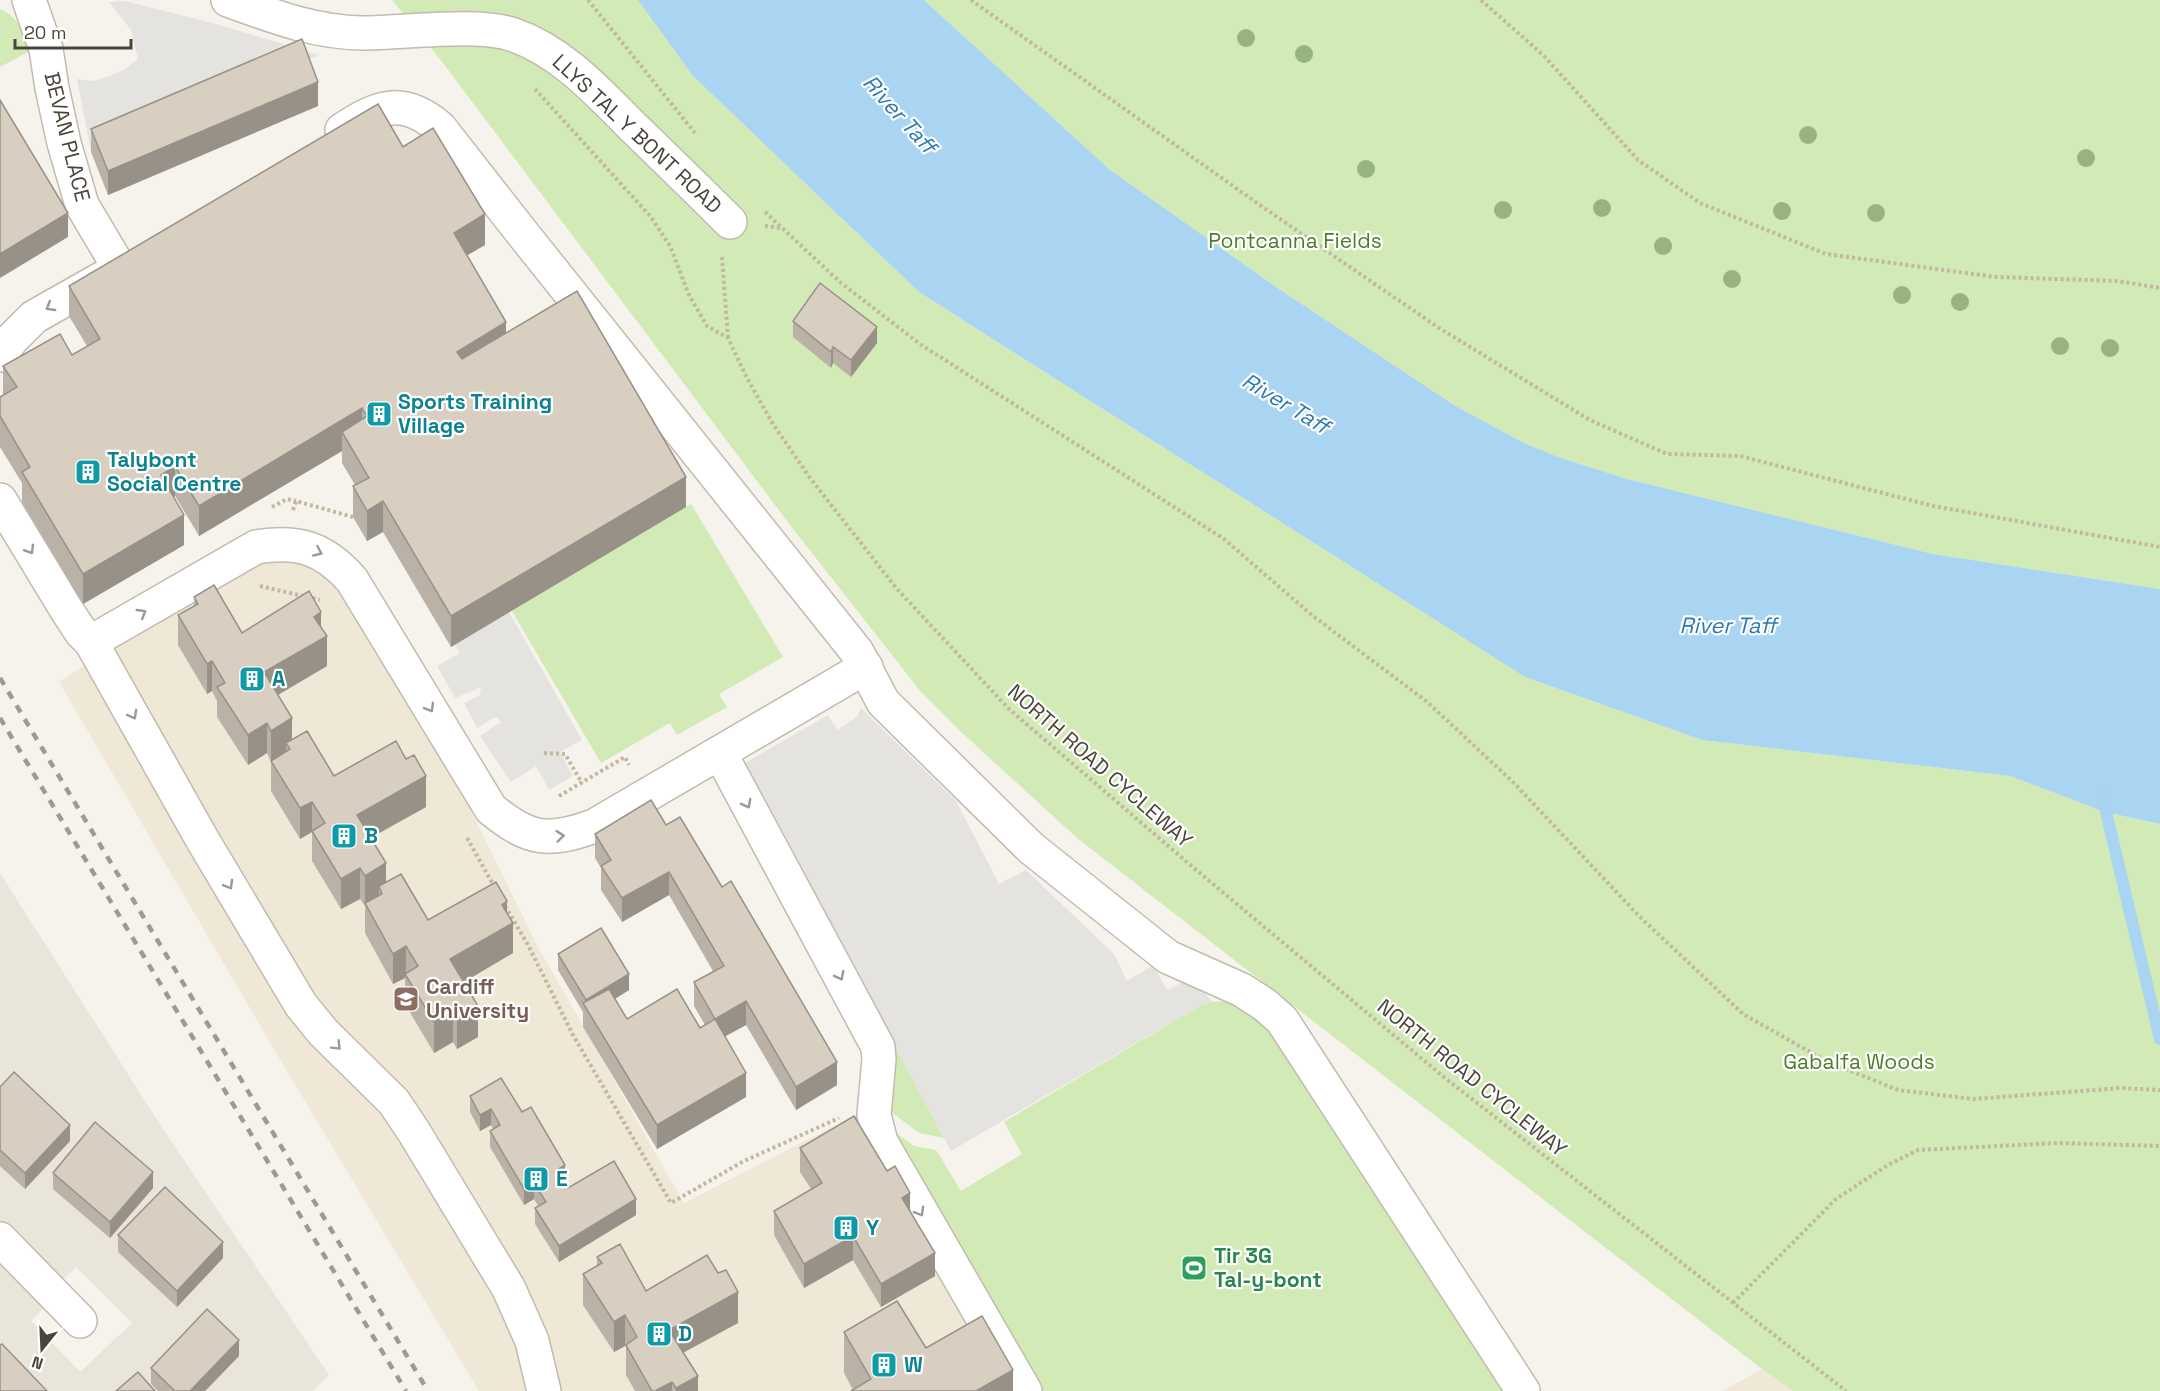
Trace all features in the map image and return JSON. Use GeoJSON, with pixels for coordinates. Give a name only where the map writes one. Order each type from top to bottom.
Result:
{"type":"FeatureCollection","features":[{"type":"Feature","properties":{"kind":"street","name":"BEVAN PLACE"},"geometry":{"type":"LineString","coordinates":[[29,0],[46,49],[52,88],[82,205],[120,269]]}},
{"type":"Feature","properties":{"kind":"street","name":"LLYS TAL Y BONT ROAD"},"geometry":{"type":"LineString","coordinates":[[228,0],[296,24],[328,30],[362,34],[481,30],[513,34],[556,55],[590,85],[730,222]]}},
{"type":"Feature","properties":{"kind":"street"},"geometry":{"type":"LineString","coordinates":[[317,147],[347,127],[386,109],[405,107],[425,115],[440,128],[522,234],[843,633],[866,667],[883,702],[1031,848],[1168,957],[1242,990],[1282,1020],[1523,1391]]}},
{"type":"Feature","properties":{"kind":"street"},"geometry":{"type":"LineString","coordinates":[[0,355],[34,317],[149,251]]}},
{"type":"Feature","properties":{"kind":"street"},"geometry":{"type":"LineString","coordinates":[[0,500],[66,609],[81,632],[91,642],[207,848],[301,1005],[323,1032],[394,1102],[420,1141],[509,1289],[532,1341],[544,1391]]}},
{"type":"Feature","properties":{"kind":"street"},"geometry":{"type":"LineString","coordinates":[[91,642],[256,547],[274,544],[316,550],[339,564],[352,580],[491,810],[512,826],[533,835],[552,837],[573,834],[594,826],[866,667]]}},
{"type":"Feature","properties":{"kind":"street"},"geometry":{"type":"LineString","coordinates":[[720,753],[878,1047],[874,1115],[880,1142],[1024,1391]]}},
{"type":"Feature","properties":{"kind":"street"},"geometry":{"type":"LineString","coordinates":[[0,1239],[80,1321]]}},
{"type":"Feature","properties":{"kind":"path"},"geometry":{"type":"LineString","coordinates":[[588,0],[698,136]]}},
{"type":"Feature","properties":{"kind":"path"},"geometry":{"type":"LineString","coordinates":[[971,0],[1264,208],[1439,328],[1590,420],[1667,454],[1740,456],[1933,506],[2160,546]]}},
{"type":"Feature","properties":{"kind":"path"},"geometry":{"type":"LineString","coordinates":[[1481,0],[1544,56],[1638,160],[1700,203],[1826,254],[1996,277],[2118,281],[2160,288]]}},
{"type":"Feature","properties":{"kind":"path","name":"NORTH ROAD CYCLEWAY"},"geometry":{"type":"LineString","coordinates":[[527,81],[651,217],[670,246],[689,295],[707,326],[728,338],[773,424],[810,478],[897,589],[1009,709],[1204,877],[1445,1078],[1846,1391]]}},
{"type":"Feature","properties":{"kind":"path"},"geometry":{"type":"LineString","coordinates":[[758,206],[841,283],[920,344],[1224,539],[1313,616],[1426,701],[1512,781],[1639,916],[1743,1014],[1826,1060],[1898,1090],[1973,1099],[2121,1088],[2160,1090]]}},
{"type":"Feature","properties":{"kind":"path"},"geometry":{"type":"LineString","coordinates":[[728,338],[721,239],[730,222]]}},
{"type":"Feature","properties":{"kind":"path"},"geometry":{"type":"LineString","coordinates":[[258,586],[322,601]]}},
{"type":"Feature","properties":{"kind":"path"},"geometry":{"type":"LineString","coordinates":[[544,753],[565,754],[582,783]]}},
{"type":"Feature","properties":{"kind":"path"},"geometry":{"type":"LineString","coordinates":[[553,800],[625,757],[646,795]]}},
{"type":"Feature","properties":{"kind":"path"},"geometry":{"type":"LineString","coordinates":[[463,831],[498,893]]}},
{"type":"Feature","properties":{"kind":"path"},"geometry":{"type":"LineString","coordinates":[[504,904],[528,945],[573,1035],[671,1203],[744,1161],[840,1118]]}},
{"type":"Feature","properties":{"kind":"path"},"geometry":{"type":"LineString","coordinates":[[1733,1303],[1836,1199],[1888,1165],[1918,1150],[2057,1143],[2160,1146]]}},
{"type":"Feature","properties":{"kind":"shaded area"},"geometry":{"type":"Polygon","coordinates":[[[125,1],[220,25],[319,55],[91,152],[77,79],[93,81],[107,77],[124,70],[138,59],[131,30],[109,2],[125,1]]]}},
{"type":"Feature","properties":{"kind":"shaded area","name":"Cardiff University"},"geometry":{"type":"Polygon","coordinates":[[[271,559],[295,559],[328,573],[386,662],[468,805],[538,947],[684,1203],[852,1117],[886,1108],[887,1126],[1038,1391],[479,1391],[275,1051],[59,682],[133,634],[251,565],[271,559]]]}},
{"type":"Feature","properties":{"kind":"shaded area"},"geometry":{"type":"Polygon","coordinates":[[[509,612],[582,740],[560,752],[573,776],[549,790],[536,766],[511,782],[480,736],[501,722],[497,717],[493,718],[477,728],[464,703],[480,695],[481,687],[455,698],[437,666],[460,653],[455,645],[509,612]]]}},
{"type":"Feature","properties":{"kind":"shaded area"},"geometry":{"type":"Polygon","coordinates":[[[861,708],[956,801],[999,884],[1026,870],[1114,954],[1127,981],[1153,965],[1167,990],[1191,978],[1213,1002],[1201,1005],[951,1151],[743,764],[828,715],[837,730],[857,717],[861,708]]]}},
{"type":"Feature","properties":{"kind":"shaded area"},"geometry":{"type":"Polygon","coordinates":[[[0,873],[161,1126],[329,1375],[313,1391],[0,1391],[0,1261],[45,1307],[31,1321],[80,1372],[132,1323],[76,1267],[61,1282],[0,1221],[0,873]]]}},
{"type":"Feature","properties":{"kind":"shaded area"},"geometry":{"type":"Polygon","coordinates":[[[1762,1369],[1793,1391],[1722,1391],[1762,1369]]]}},
{"type":"Feature","properties":{"kind":"green space","name":"Gabalfa Woods"},"geometry":{"type":"Polygon","coordinates":[[[392,0],[638,0],[692,75],[919,292],[1525,677],[1702,740],[2010,776],[2105,812],[2160,824],[2160,1391],[1793,1391],[1077,838],[921,692],[790,525],[443,63],[392,0]]]}},
{"type":"Feature","properties":{"kind":"green space","name":"Pontcanna Fields"},"geometry":{"type":"Polygon","coordinates":[[[924,0],[2160,0],[2160,589],[1933,554],[1627,479],[1558,457],[1524,443],[1454,405],[1276,287],[1109,169],[924,0]]]}},
{"type":"Feature","properties":{"kind":"green space"},"geometry":{"type":"Polygon","coordinates":[[[0,9],[12,16],[20,26],[30,51],[0,67],[0,9]]]}},
{"type":"Feature","properties":{"kind":"green space"},"geometry":{"type":"Polygon","coordinates":[[[691,504],[783,657],[719,694],[727,707],[677,735],[670,723],[601,763],[512,611],[691,504]]]}},
{"type":"Feature","properties":{"kind":"green space","name":"Tir 3G Tal-y-bont"},"geometry":{"type":"Polygon","coordinates":[[[1228,1001],[1273,1025],[1281,1049],[1502,1391],[1038,1391],[887,1126],[914,1146],[936,1150],[961,1191],[1022,1154],[1004,1122],[1201,1005],[1228,1001]]]}},
{"type":"Feature","properties":{"kind":"green space"},"geometry":{"type":"Polygon","coordinates":[[[893,1042],[944,1138],[919,1133],[886,1108],[893,1042]]]}},
{"type":"Feature","properties":{"kind":"water","name":"River Taff"},"geometry":{"type":"Polygon","coordinates":[[[638,0],[924,0],[1109,169],[1276,287],[1454,405],[1524,443],[1558,457],[1627,479],[1933,554],[2160,589],[2160,824],[2105,812],[2010,776],[1702,740],[1525,677],[919,292],[692,75],[638,0]]]}},
{"type":"Feature","properties":{"kind":"building"},"geometry":{"type":"Polygon","coordinates":[[[302,39],[318,82],[108,171],[91,129],[302,39]]]}},
{"type":"Feature","properties":{"kind":"building"},"geometry":{"type":"Polygon","coordinates":[[[0,100],[68,213],[0,254],[0,100]]]}},
{"type":"Feature","properties":{"kind":"building","name":"Sports Training Village"},"geometry":{"type":"Polygon","coordinates":[[[378,104],[403,147],[433,128],[485,214],[454,233],[506,322],[457,352],[462,359],[577,291],[686,477],[451,616],[383,501],[367,511],[353,486],[369,478],[342,432],[367,416],[362,408],[199,506],[175,466],[161,475],[184,515],[83,574],[22,472],[30,467],[0,416],[0,397],[17,387],[3,366],[60,334],[72,355],[100,339],[69,286],[378,104]]]}},
{"type":"Feature","properties":{"kind":"building"},"geometry":{"type":"Polygon","coordinates":[[[820,283],[877,327],[851,360],[833,347],[831,352],[793,321],[820,283]]]}},
{"type":"Feature","properties":{"kind":"building"},"geometry":{"type":"Polygon","coordinates":[[[214,585],[242,633],[309,591],[321,612],[314,617],[327,636],[264,672],[292,718],[271,731],[267,723],[248,735],[217,687],[225,683],[212,661],[207,664],[178,615],[198,604],[194,597],[214,585]]]}},
{"type":"Feature","properties":{"kind":"building"},"geometry":{"type":"Polygon","coordinates":[[[307,731],[334,776],[396,741],[406,759],[414,755],[426,776],[357,815],[386,863],[365,876],[360,868],[341,879],[312,831],[325,823],[312,802],[300,808],[271,761],[290,749],[286,743],[307,731]]]}},
{"type":"Feature","properties":{"kind":"building"},"geometry":{"type":"Polygon","coordinates":[[[651,800],[666,825],[680,817],[722,887],[731,881],[837,1062],[796,1087],[746,1001],[715,1019],[694,982],[724,966],[669,872],[622,898],[601,866],[611,860],[595,834],[651,800]]]}},
{"type":"Feature","properties":{"kind":"building"},"geometry":{"type":"Polygon","coordinates":[[[401,874],[428,920],[496,882],[507,901],[502,905],[513,923],[450,959],[478,1006],[457,1019],[453,1011],[434,1022],[405,974],[418,966],[406,946],[393,954],[365,903],[382,894],[379,886],[401,874]]]}},
{"type":"Feature","properties":{"kind":"building"},"geometry":{"type":"Polygon","coordinates":[[[601,928],[629,974],[586,1000],[558,954],[601,928]]]}},
{"type":"Feature","properties":{"kind":"building"},"geometry":{"type":"Polygon","coordinates":[[[609,989],[627,1019],[677,989],[700,1028],[715,1019],[746,1073],[657,1125],[583,1003],[609,989]]]}},
{"type":"Feature","properties":{"kind":"building"},"geometry":{"type":"Polygon","coordinates":[[[14,1072],[70,1125],[25,1173],[0,1150],[0,1087],[14,1072]]]}},
{"type":"Feature","properties":{"kind":"building","name":"E"},"geometry":{"type":"Polygon","coordinates":[[[501,1078],[522,1112],[531,1107],[565,1165],[557,1170],[568,1188],[614,1161],[636,1199],[559,1246],[535,1208],[546,1202],[534,1183],[524,1189],[490,1131],[500,1125],[491,1109],[480,1115],[470,1096],[501,1078]]]}},
{"type":"Feature","properties":{"kind":"building","name":"Y"},"geometry":{"type":"Polygon","coordinates":[[[854,1116],[887,1171],[895,1166],[910,1193],[902,1198],[935,1253],[881,1284],[853,1236],[804,1264],[774,1211],[822,1183],[800,1148],[854,1116]]]}},
{"type":"Feature","properties":{"kind":"building"},"geometry":{"type":"Polygon","coordinates":[[[95,1122],[153,1172],[110,1222],[53,1173],[95,1122]]]}},
{"type":"Feature","properties":{"kind":"building"},"geometry":{"type":"Polygon","coordinates":[[[165,1187],[223,1242],[177,1291],[118,1235],[165,1187]]]}},
{"type":"Feature","properties":{"kind":"building"},"geometry":{"type":"Polygon","coordinates":[[[620,1244],[646,1291],[707,1255],[718,1273],[726,1270],[738,1292],[669,1330],[698,1376],[676,1388],[672,1382],[652,1391],[626,1345],[637,1337],[625,1315],[614,1322],[583,1274],[602,1263],[597,1257],[620,1244]]]}},
{"type":"Feature","properties":{"kind":"building"},"geometry":{"type":"Polygon","coordinates":[[[897,1301],[926,1348],[982,1316],[1013,1370],[976,1391],[851,1391],[871,1379],[844,1332],[897,1301]]]}},
{"type":"Feature","properties":{"kind":"building"},"geometry":{"type":"Polygon","coordinates":[[[207,1309],[239,1340],[190,1391],[175,1391],[151,1368],[207,1309]]]}},
{"type":"Feature","properties":{"kind":"building"},"geometry":{"type":"Polygon","coordinates":[[[2,1344],[47,1391],[0,1391],[0,1345],[2,1344]]]}},
{"type":"Feature","properties":{"kind":"building"},"geometry":{"type":"Polygon","coordinates":[[[138,1372],[155,1391],[116,1391],[138,1372]]]}},
{"type":"Feature","properties":{"kind":"waterway"},"geometry":{"type":"LineString","coordinates":[[2102,795],[2160,1039]]}},
{"type":"Feature","properties":{"kind":"railway"},"geometry":{"type":"LineString","coordinates":[[0,678],[428,1391]]}},
{"type":"Feature","properties":{"kind":"railway"},"geometry":{"type":"LineString","coordinates":[[0,718],[406,1391]]}},
{"type":"Feature","properties":{"kind":"place","name":"Sports Training Village"},"geometry":{"type":"Point","coordinates":[379,414]}},
{"type":"Feature","properties":{"kind":"place","name":"Talybont Social Centre"},"geometry":{"type":"Point","coordinates":[88,472]}},
{"type":"Feature","properties":{"kind":"place","name":"A"},"geometry":{"type":"Point","coordinates":[252,679]}},
{"type":"Feature","properties":{"kind":"place","name":"B"},"geometry":{"type":"Point","coordinates":[344,836]}},
{"type":"Feature","properties":{"kind":"place","name":"Cardiff University"},"geometry":{"type":"Point","coordinates":[406,999]}},
{"type":"Feature","properties":{"kind":"place","name":"E"},"geometry":{"type":"Point","coordinates":[536,1179]}},
{"type":"Feature","properties":{"kind":"place","name":"Y"},"geometry":{"type":"Point","coordinates":[846,1228]}},
{"type":"Feature","properties":{"kind":"place","name":"Tir 3G Tal-y-bont"},"geometry":{"type":"Point","coordinates":[1194,1268]}},
{"type":"Feature","properties":{"kind":"place","name":"D"},"geometry":{"type":"Point","coordinates":[659,1334]}},
{"type":"Feature","properties":{"kind":"place","name":"W"},"geometry":{"type":"Point","coordinates":[884,1365]}}]}
